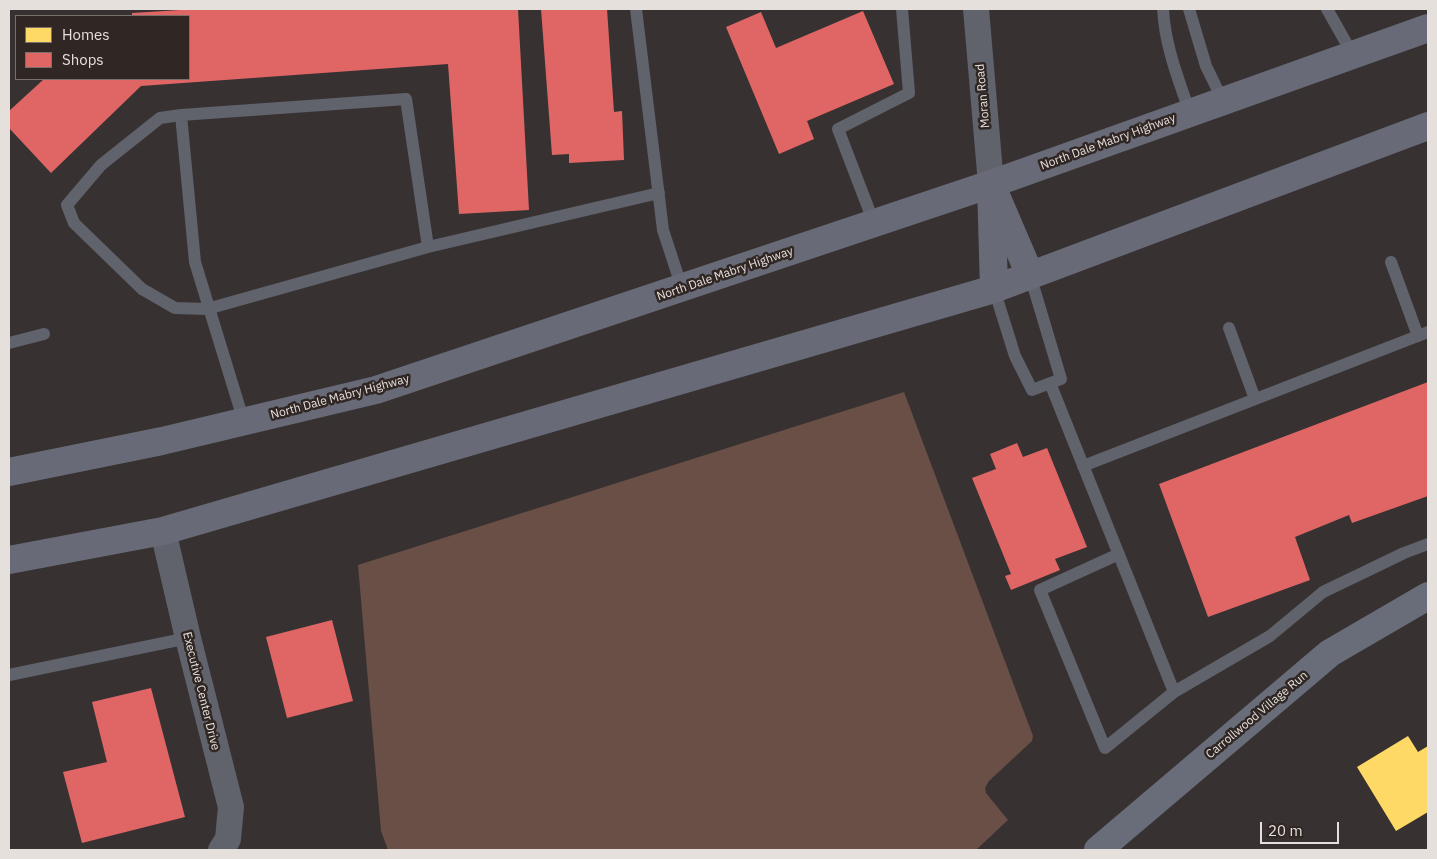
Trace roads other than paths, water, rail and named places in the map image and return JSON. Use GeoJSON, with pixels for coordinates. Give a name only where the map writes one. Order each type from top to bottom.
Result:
{"type":"FeatureCollection","features":[{"type":"Feature","properties":{"kind":"main road","name":"North Dale Mabry Highway"},"geometry":{"type":"LineString","coordinates":[[9,472],[162,442],[376,390],[991,184],[1428,28]]}},
{"type":"Feature","properties":{"kind":"main road"},"geometry":{"type":"LineString","coordinates":[[9,560],[163,531],[994,289],[1428,126]]}},
{"type":"Feature","properties":{"kind":"main road"},"geometry":{"type":"LineString","coordinates":[[991,184],[1030,275]]}},
{"type":"Feature","properties":{"kind":"main road"},"geometry":{"type":"LineString","coordinates":[[991,184],[994,289]]}},
{"type":"Feature","properties":{"kind":"street","name":"Moran Road"},"geometry":{"type":"LineString","coordinates":[[976,9],[991,184]]}},
{"type":"Feature","properties":{"kind":"street","name":"Executive Center Drive"},"geometry":{"type":"LineString","coordinates":[[163,531],[231,807],[228,839],[221,850]]}},
{"type":"Feature","properties":{"kind":"street","name":"Carrollwood Village Run"},"geometry":{"type":"LineString","coordinates":[[1098,850],[1330,653],[1428,596]]}},
{"type":"Feature","properties":{"kind":"lane"},"geometry":{"type":"LineString","coordinates":[[636,9],[663,230],[682,288]]}},
{"type":"Feature","properties":{"kind":"lane"},"geometry":{"type":"LineString","coordinates":[[874,224],[838,130],[909,93],[902,9]]}},
{"type":"Feature","properties":{"kind":"lane"},"geometry":{"type":"LineString","coordinates":[[1163,9],[1169,55],[1190,113]]}},
{"type":"Feature","properties":{"kind":"lane"},"geometry":{"type":"LineString","coordinates":[[1190,9],[1206,66],[1222,101]]}},
{"type":"Feature","properties":{"kind":"lane"},"geometry":{"type":"LineString","coordinates":[[1327,9],[1353,55]]}},
{"type":"Feature","properties":{"kind":"lane"},"geometry":{"type":"LineString","coordinates":[[428,247],[406,99],[160,118],[101,165],[67,205],[74,223],[142,289],[174,308],[208,309],[428,247],[659,193]]}},
{"type":"Feature","properties":{"kind":"lane"},"geometry":{"type":"LineString","coordinates":[[181,115],[194,262],[244,422]]}},
{"type":"Feature","properties":{"kind":"lane"},"geometry":{"type":"LineString","coordinates":[[1083,466],[1423,334],[1391,262]]}},
{"type":"Feature","properties":{"kind":"lane"},"geometry":{"type":"LineString","coordinates":[[994,289],[1015,356],[1032,390],[1062,379],[1030,275]]}},
{"type":"Feature","properties":{"kind":"lane"},"geometry":{"type":"LineString","coordinates":[[1229,328],[1255,399]]}},
{"type":"Feature","properties":{"kind":"lane"},"geometry":{"type":"LineString","coordinates":[[9,343],[44,334]]}},
{"type":"Feature","properties":{"kind":"lane"},"geometry":{"type":"LineString","coordinates":[[1050,383],[1174,692]]}},
{"type":"Feature","properties":{"kind":"lane"},"geometry":{"type":"LineString","coordinates":[[1119,554],[1040,590],[1105,748],[1174,692],[1270,636],[1323,592],[1404,553],[1428,544]]}},
{"type":"Feature","properties":{"kind":"lane"},"geometry":{"type":"LineString","coordinates":[[9,675],[188,638]]}}]}
